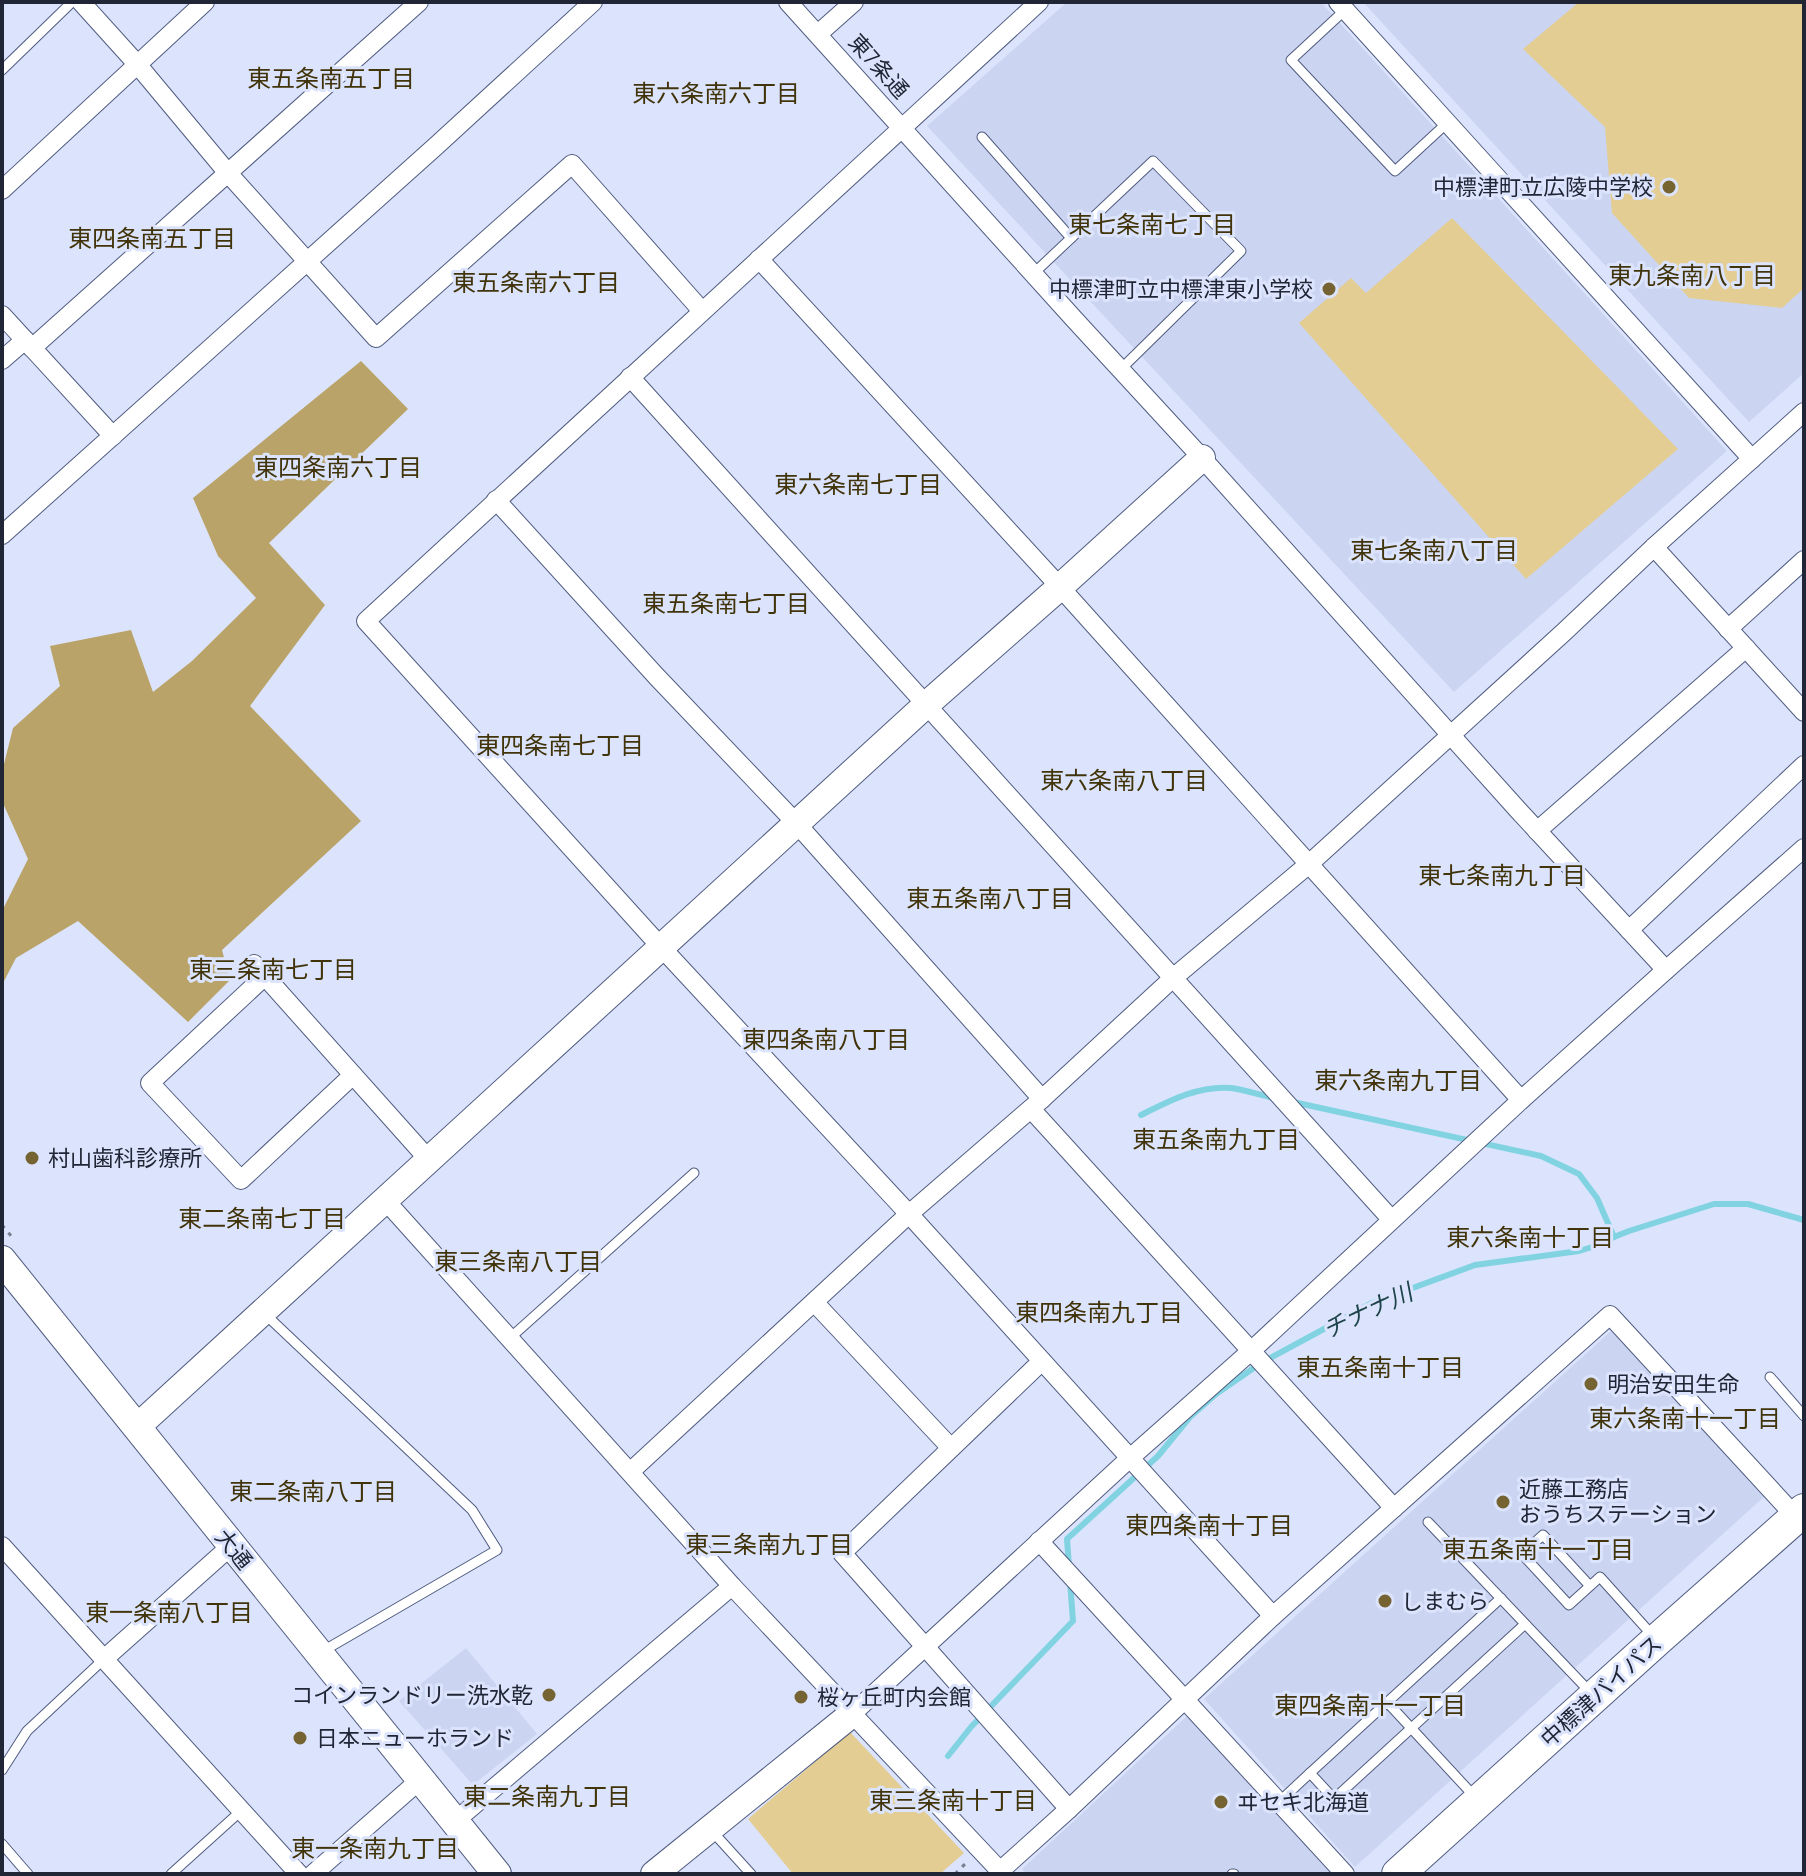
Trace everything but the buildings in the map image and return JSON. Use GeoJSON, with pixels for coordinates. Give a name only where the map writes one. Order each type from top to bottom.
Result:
{"type":"FeatureCollection","features":[{"type":"Feature","properties":{"kind":"highway","name":"中標津バイパス"},"geometry":{"type":"LineString","coordinates":[[1398,1874],[1800,1514]]}},
{"type":"Feature","properties":{"kind":"main road","name":"大通"},"geometry":{"type":"LineString","coordinates":[[2,1260],[497,1874]]}},
{"type":"Feature","properties":{"kind":"street"},"geometry":{"type":"LineString","coordinates":[[81,2],[227,172],[376,338],[572,164],[702,311]]}},
{"type":"Feature","properties":{"kind":"street"},"geometry":{"type":"LineString","coordinates":[[2,190],[205,2]]}},
{"type":"Feature","properties":{"kind":"street"},"geometry":{"type":"LineString","coordinates":[[2,360],[28,344],[419,2]]}},
{"type":"Feature","properties":{"kind":"street"},"geometry":{"type":"LineString","coordinates":[[2,535],[593,2]]}},
{"type":"Feature","properties":{"kind":"street","name":"東7条通"},"geometry":{"type":"LineString","coordinates":[[788,2],[1666,970]]}},
{"type":"Feature","properties":{"kind":"street"},"geometry":{"type":"LineString","coordinates":[[818,34],[854,2]]}},
{"type":"Feature","properties":{"kind":"street"},"geometry":{"type":"LineString","coordinates":[[1039,2],[366,621],[1273,1616]]}},
{"type":"Feature","properties":{"kind":"street"},"geometry":{"type":"LineString","coordinates":[[1342,5],[1752,459]]}},
{"type":"Feature","properties":{"kind":"street"},"geometry":{"type":"LineString","coordinates":[[759,259],[1060,587],[1521,1100]]}},
{"type":"Feature","properties":{"kind":"street"},"geometry":{"type":"LineString","coordinates":[[2,315],[113,436]]}},
{"type":"Feature","properties":{"kind":"street"},"geometry":{"type":"LineString","coordinates":[[630,377],[1391,1219]]}},
{"type":"Feature","properties":{"kind":"street"},"geometry":{"type":"LineString","coordinates":[[630,1472],[909,1214],[1037,1104],[1173,978],[1309,864],[1804,412]]}},
{"type":"Feature","properties":{"kind":"street"},"geometry":{"type":"LineString","coordinates":[[137,1427],[927,704],[1202,458]]}},
{"type":"Feature","properties":{"kind":"street"},"geometry":{"type":"LineString","coordinates":[[496,500],[656,676],[797,824],[1251,1351],[1394,1508]]}},
{"type":"Feature","properties":{"kind":"street"},"geometry":{"type":"LineString","coordinates":[[1654,547],[1802,706]]}},
{"type":"Feature","properties":{"kind":"street"},"geometry":{"type":"LineString","coordinates":[[1728,629],[1804,560]]}},
{"type":"Feature","properties":{"kind":"street"},"geometry":{"type":"LineString","coordinates":[[1537,831],[1746,648]]}},
{"type":"Feature","properties":{"kind":"street"},"geometry":{"type":"LineString","coordinates":[[1629,930],[1804,765]]}},
{"type":"Feature","properties":{"kind":"street"},"geometry":{"type":"LineString","coordinates":[[654,1874],[852,1714],[1521,1100],[1804,848]]}},
{"type":"Feature","properties":{"kind":"street"},"geometry":{"type":"LineString","coordinates":[[353,1075],[241,1180],[150,1083],[259,970],[353,1075],[429,1160]]}},
{"type":"Feature","properties":{"kind":"street"},"geometry":{"type":"LineString","coordinates":[[385,1200],[732,1586],[1002,1872],[1273,1616],[1610,1315],[1800,1514]]}},
{"type":"Feature","properties":{"kind":"street"},"geometry":{"type":"LineString","coordinates":[[814,1302],[951,1448]]}},
{"type":"Feature","properties":{"kind":"street"},"geometry":{"type":"LineString","coordinates":[[1042,1361],[842,1553],[1069,1809]]}},
{"type":"Feature","properties":{"kind":"street"},"geometry":{"type":"LineString","coordinates":[[1039,1541],[1345,1874]]}},
{"type":"Feature","properties":{"kind":"street"},"geometry":{"type":"LineString","coordinates":[[2,1546],[299,1874]]}},
{"type":"Feature","properties":{"kind":"street"},"geometry":{"type":"LineString","coordinates":[[104,1659],[231,1546]]}},
{"type":"Feature","properties":{"kind":"street"},"geometry":{"type":"LineString","coordinates":[[454,1822],[732,1586]]}},
{"type":"Feature","properties":{"kind":"street"},"geometry":{"type":"LineString","coordinates":[[313,1874],[421,1779]]}},
{"type":"Feature","properties":{"kind":"lane"},"geometry":{"type":"LineString","coordinates":[[2,70],[72,2]]}},
{"type":"Feature","properties":{"kind":"lane"},"geometry":{"type":"LineString","coordinates":[[1342,5],[1291,60],[1395,171],[1447,123]]}},
{"type":"Feature","properties":{"kind":"lane"},"geometry":{"type":"LineString","coordinates":[[982,137],[1071,238]]}},
{"type":"Feature","properties":{"kind":"lane"},"geometry":{"type":"LineString","coordinates":[[1033,274],[1153,161],[1241,251],[1120,370]]}},
{"type":"Feature","properties":{"kind":"lane"},"geometry":{"type":"LineString","coordinates":[[509,1339],[694,1173]]}},
{"type":"Feature","properties":{"kind":"lane"},"geometry":{"type":"LineString","coordinates":[[263,1311],[472,1510],[497,1550],[319,1654]]}},
{"type":"Feature","properties":{"kind":"lane"},"geometry":{"type":"LineString","coordinates":[[1770,1377],[1804,1416]]}},
{"type":"Feature","properties":{"kind":"lane"},"geometry":{"type":"LineString","coordinates":[[1428,1522],[1595,1697]]}},
{"type":"Feature","properties":{"kind":"lane"},"geometry":{"type":"LineString","coordinates":[[1590,1586],[1543,1535],[1522,1554],[1569,1605],[1600,1577],[1657,1640]]}},
{"type":"Feature","properties":{"kind":"lane"},"geometry":{"type":"LineString","coordinates":[[1279,1802],[1501,1598]]}},
{"type":"Feature","properties":{"kind":"lane"},"geometry":{"type":"LineString","coordinates":[[1310,1773],[1334,1799],[1525,1624]]}},
{"type":"Feature","properties":{"kind":"lane"},"geometry":{"type":"LineString","coordinates":[[2,1770],[27,1731],[104,1659]]}},
{"type":"Feature","properties":{"kind":"lane"},"geometry":{"type":"LineString","coordinates":[[1387,1702],[1479,1802]]}},
{"type":"Feature","properties":{"kind":"lane"},"geometry":{"type":"LineString","coordinates":[[171,1874],[242,1810]]}},
{"type":"Feature","properties":{"kind":"lane"},"geometry":{"type":"LineString","coordinates":[[710,1828],[751,1874]]}},
{"type":"Feature","properties":{"kind":"lane"},"geometry":{"type":"LineString","coordinates":[[2,1844],[28,1874]]}},
{"type":"Feature","properties":{"kind":"shaded area","name":"中標津町立中標津東小学校"},"geometry":{"type":"Polygon","coordinates":[[[1067,2],[1321,2],[1727,451],[1454,692],[927,126],[1067,2]]]}},
{"type":"Feature","properties":{"kind":"shaded area","name":"中標津町立広陵中学校"},"geometry":{"type":"Polygon","coordinates":[[[1363,2],[1804,2],[1804,373],[1749,422],[1363,2]]]}},
{"type":"Feature","properties":{"kind":"shaded area"},"geometry":{"type":"Polygon","coordinates":[[[1579,2],[1804,2],[1804,288],[1782,308],[1689,298],[1612,213],[1605,127],[1523,49],[1579,2]]]}},
{"type":"Feature","properties":{"kind":"shaded area"},"geometry":{"type":"Polygon","coordinates":[[[1452,218],[1678,449],[1526,579],[1299,323],[1351,278],[1366,293],[1452,218]]]}},
{"type":"Feature","properties":{"kind":"shaded area"},"geometry":{"type":"Polygon","coordinates":[[[361,361],[408,409],[269,543],[325,605],[250,706],[361,821],[222,950],[230,980],[188,1022],[78,921],[16,958],[2,985],[2,911],[28,859],[2,801],[2,772],[13,728],[60,686],[50,646],[131,630],[153,692],[192,661],[256,598],[218,556],[193,498],[361,361]]]}},
{"type":"Feature","properties":{"kind":"shaded area"},"geometry":{"type":"Polygon","coordinates":[[[1611,1331],[1765,1496],[1355,1867],[1204,1699],[1611,1331]]]}},
{"type":"Feature","properties":{"kind":"shaded area"},"geometry":{"type":"Polygon","coordinates":[[[466,1648],[537,1734],[473,1785],[399,1701],[466,1648]]]}},
{"type":"Feature","properties":{"kind":"shaded area"},"geometry":{"type":"Polygon","coordinates":[[[1187,1716],[1334,1874],[1026,1874],[1022,1869],[1187,1716]]]}},
{"type":"Feature","properties":{"kind":"shaded area"},"geometry":{"type":"Polygon","coordinates":[[[850,1732],[964,1853],[940,1874],[793,1874],[748,1819],[850,1732]]]}},
{"type":"Feature","properties":{"kind":"waterway"},"geometry":{"type":"LineString","coordinates":[[1141,1115],[1184,1095],[1207,1089],[1231,1088],[1274,1098]]}},
{"type":"Feature","properties":{"kind":"waterway"},"geometry":{"type":"LineString","coordinates":[[1293,1102],[1541,1156],[1579,1174],[1597,1198],[1614,1237]]}},
{"type":"Feature","properties":{"kind":"waterway","name":"チナナ川"},"geometry":{"type":"LineString","coordinates":[[1069,1566],[1067,1539],[1158,1456],[1190,1417],[1216,1394],[1261,1363],[1372,1303],[1475,1265],[1579,1251],[1629,1231],[1714,1204],[1748,1204],[1804,1220]]}},
{"type":"Feature","properties":{"kind":"waterway","name":"チナナ川"},"geometry":{"type":"LineString","coordinates":[[948,1756],[971,1727],[1073,1621],[1070,1581]]}},
{"type":"Feature","properties":{"kind":"place","name":"中標津町立広陵中学校"},"geometry":{"type":"Point","coordinates":[1669,187]}},
{"type":"Feature","properties":{"kind":"place","name":"中標津町立中標津東小学校"},"geometry":{"type":"Point","coordinates":[1329,289]}},
{"type":"Feature","properties":{"kind":"place","name":"村山歯科診療所"},"geometry":{"type":"Point","coordinates":[32,1158]}},
{"type":"Feature","properties":{"kind":"place","name":"明治安田生命"},"geometry":{"type":"Point","coordinates":[1591,1384]}},
{"type":"Feature","properties":{"kind":"place","name":"近藤工務店 おうちステーション"},"geometry":{"type":"Point","coordinates":[1503,1502]}},
{"type":"Feature","properties":{"kind":"place","name":"しまむら"},"geometry":{"type":"Point","coordinates":[1385,1601]}},
{"type":"Feature","properties":{"kind":"place","name":"コインランドリー洗水乾"},"geometry":{"type":"Point","coordinates":[549,1695]}},
{"type":"Feature","properties":{"kind":"place","name":"桜ヶ丘町内会館"},"geometry":{"type":"Point","coordinates":[801,1697]}},
{"type":"Feature","properties":{"kind":"place","name":"日本ニューホランド"},"geometry":{"type":"Point","coordinates":[300,1738]}},
{"type":"Feature","properties":{"kind":"place","name":"ヰセキ北海道"},"geometry":{"type":"Point","coordinates":[1221,1802]}},
{"type":"Feature","properties":{"kind":"district","name":"東五条南五丁目"},"geometry":{"type":"Point","coordinates":[331,77]}},
{"type":"Feature","properties":{"kind":"district","name":"東六条南六丁目"},"geometry":{"type":"Point","coordinates":[716,92]}},
{"type":"Feature","properties":{"kind":"district","name":"東七条南七丁目"},"geometry":{"type":"Point","coordinates":[1152,223]}},
{"type":"Feature","properties":{"kind":"district","name":"東四条南五丁目"},"geometry":{"type":"Point","coordinates":[152,237]}},
{"type":"Feature","properties":{"kind":"district","name":"東九条南八丁目"},"geometry":{"type":"Point","coordinates":[1692,274]}},
{"type":"Feature","properties":{"kind":"district","name":"東五条南六丁目"},"geometry":{"type":"Point","coordinates":[536,281]}},
{"type":"Feature","properties":{"kind":"district","name":"東四条南六丁目"},"geometry":{"type":"Point","coordinates":[338,466]}},
{"type":"Feature","properties":{"kind":"district","name":"東六条南七丁目"},"geometry":{"type":"Point","coordinates":[858,483]}},
{"type":"Feature","properties":{"kind":"district","name":"東七条南八丁目"},"geometry":{"type":"Point","coordinates":[1434,549]}},
{"type":"Feature","properties":{"kind":"district","name":"東五条南七丁目"},"geometry":{"type":"Point","coordinates":[726,602]}},
{"type":"Feature","properties":{"kind":"district","name":"東四条南七丁目"},"geometry":{"type":"Point","coordinates":[560,744]}},
{"type":"Feature","properties":{"kind":"district","name":"東六条南八丁目"},"geometry":{"type":"Point","coordinates":[1124,779]}},
{"type":"Feature","properties":{"kind":"district","name":"東七条南九丁目"},"geometry":{"type":"Point","coordinates":[1502,874]}},
{"type":"Feature","properties":{"kind":"district","name":"東五条南八丁目"},"geometry":{"type":"Point","coordinates":[990,897]}},
{"type":"Feature","properties":{"kind":"district","name":"東三条南七丁目"},"geometry":{"type":"Point","coordinates":[273,968]}},
{"type":"Feature","properties":{"kind":"district","name":"東四条南八丁目"},"geometry":{"type":"Point","coordinates":[826,1038]}},
{"type":"Feature","properties":{"kind":"district","name":"東六条南九丁目"},"geometry":{"type":"Point","coordinates":[1398,1079]}},
{"type":"Feature","properties":{"kind":"district","name":"東五条南九丁目"},"geometry":{"type":"Point","coordinates":[1216,1138]}},
{"type":"Feature","properties":{"kind":"district","name":"東二条南七丁目"},"geometry":{"type":"Point","coordinates":[262,1217]}},
{"type":"Feature","properties":{"kind":"district","name":"東六条南十丁目"},"geometry":{"type":"Point","coordinates":[1530,1236]}},
{"type":"Feature","properties":{"kind":"district","name":"東三条南八丁目"},"geometry":{"type":"Point","coordinates":[518,1260]}},
{"type":"Feature","properties":{"kind":"district","name":"東四条南九丁目"},"geometry":{"type":"Point","coordinates":[1099,1311]}},
{"type":"Feature","properties":{"kind":"district","name":"東五条南十丁目"},"geometry":{"type":"Point","coordinates":[1380,1366]}},
{"type":"Feature","properties":{"kind":"district","name":"東六条南十一丁目"},"geometry":{"type":"Point","coordinates":[1685,1417]}},
{"type":"Feature","properties":{"kind":"district","name":"東二条南八丁目"},"geometry":{"type":"Point","coordinates":[313,1490]}},
{"type":"Feature","properties":{"kind":"district","name":"東四条南十丁目"},"geometry":{"type":"Point","coordinates":[1209,1524]}},
{"type":"Feature","properties":{"kind":"district","name":"東三条南九丁目"},"geometry":{"type":"Point","coordinates":[769,1543]}},
{"type":"Feature","properties":{"kind":"district","name":"東五条南十一丁目"},"geometry":{"type":"Point","coordinates":[1538,1548]}},
{"type":"Feature","properties":{"kind":"district","name":"東一条南八丁目"},"geometry":{"type":"Point","coordinates":[169,1611]}},
{"type":"Feature","properties":{"kind":"district","name":"東四条南十一丁目"},"geometry":{"type":"Point","coordinates":[1370,1704]}},
{"type":"Feature","properties":{"kind":"district","name":"東二条南九丁目"},"geometry":{"type":"Point","coordinates":[547,1795]}},
{"type":"Feature","properties":{"kind":"district","name":"東三条南十丁目"},"geometry":{"type":"Point","coordinates":[953,1799]}},
{"type":"Feature","properties":{"kind":"district","name":"東一条南九丁目"},"geometry":{"type":"Point","coordinates":[375,1847]}}]}
